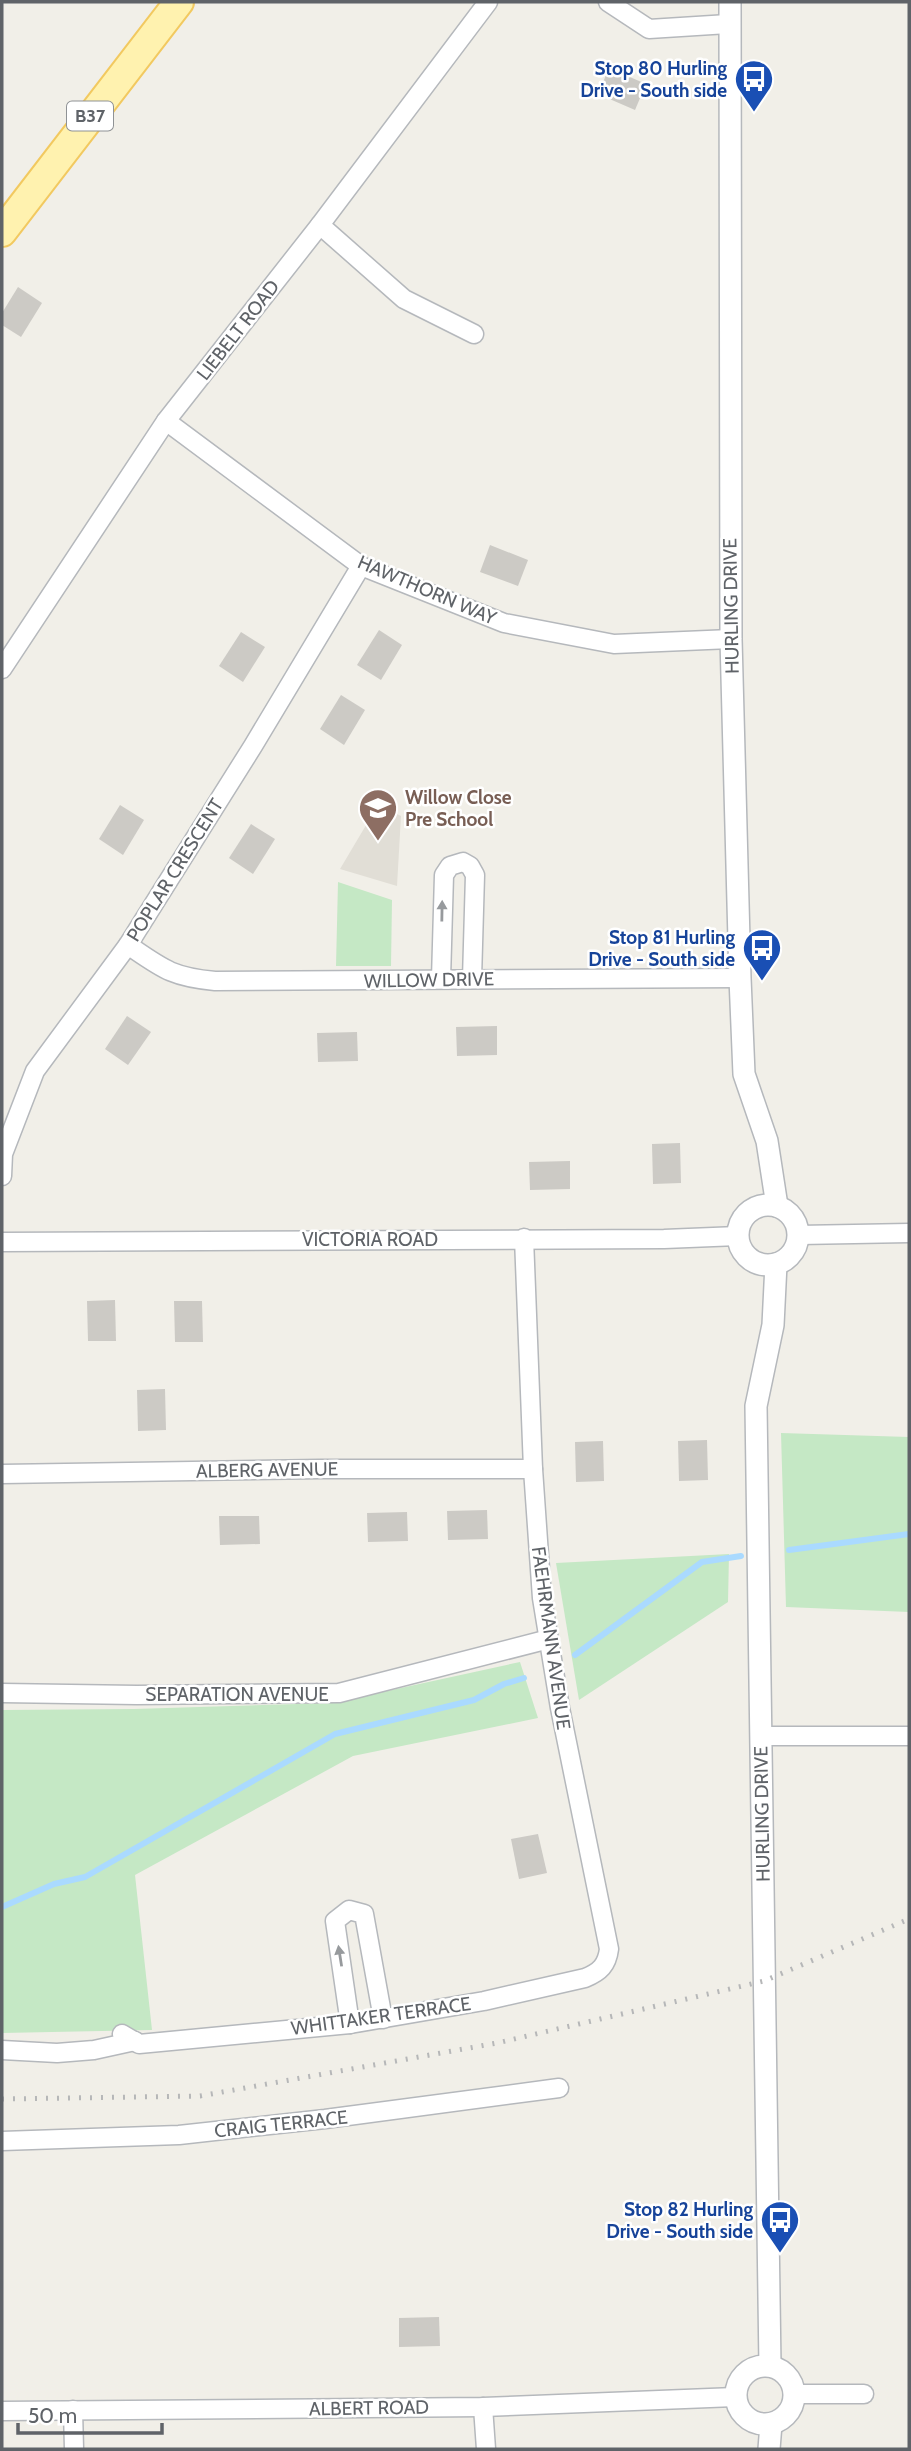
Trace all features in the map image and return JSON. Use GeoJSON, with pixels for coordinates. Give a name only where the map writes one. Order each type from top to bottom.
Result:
{"type":"FeatureCollection","features":[{"type":"Feature","properties":{"kind":"main road","name":"B37"},"geometry":{"type":"LineString","coordinates":[[2,232],[179,2]]}},
{"type":"Feature","properties":{"kind":"street","name":"LIEBELT ROAD"},"geometry":{"type":"LineString","coordinates":[[2,669],[166,421],[320,225],[488,2]]}},
{"type":"Feature","properties":{"kind":"street"},"geometry":{"type":"LineString","coordinates":[[608,2],[649,29],[728,24]]}},
{"type":"Feature","properties":{"kind":"street","name":"HURLING DRIVE"},"geometry":{"type":"LineString","coordinates":[[730,2],[731,639],[740,978],[744,1073],[767,1141],[777,1206]]}},
{"type":"Feature","properties":{"kind":"street"},"geometry":{"type":"LineString","coordinates":[[320,225],[404,299],[474,334]]}},
{"type":"Feature","properties":{"kind":"street","name":"HAWTHORN WAY"},"geometry":{"type":"LineString","coordinates":[[166,421],[361,566],[503,623],[614,644],[731,639]]}},
{"type":"Feature","properties":{"kind":"street","name":"POPLAR CRESCENT"},"geometry":{"type":"LineString","coordinates":[[2,1176],[3,1154],[35,1072],[128,946],[361,566]]}},
{"type":"Feature","properties":{"kind":"street"},"geometry":{"type":"LineString","coordinates":[[441,979],[444,875],[450,866],[463,862],[470,866],[475,875],[472,979]]}},
{"type":"Feature","properties":{"kind":"street","name":"WILLOW DRIVE"},"geometry":{"type":"LineString","coordinates":[[128,946],[168,972],[188,978],[245,982],[740,978]]}},
{"type":"Feature","properties":{"kind":"street"},"geometry":{"type":"LineString","coordinates":[[762,1205],[777,1206],[786,1210],[793,1218],[799,1235],[797,1246],[791,1255],[776,1264],[755,1262],[741,1247],[738,1236],[740,1226],[745,1216],[753,1209],[762,1205]]}},
{"type":"Feature","properties":{"kind":"street"},"geometry":{"type":"LineString","coordinates":[[799,1235],[909,1233]]}},
{"type":"Feature","properties":{"kind":"street","name":"VICTORIA ROAD"},"geometry":{"type":"LineString","coordinates":[[2,1242],[664,1239],[738,1236]]}},
{"type":"Feature","properties":{"kind":"street","name":"FAEHRMANN AVENUE"},"geometry":{"type":"LineString","coordinates":[[524,1238],[538,1566],[560,1708],[609,1949]]}},
{"type":"Feature","properties":{"kind":"street","name":"HURLING DRIVE"},"geometry":{"type":"LineString","coordinates":[[770,2366],[756,1406],[773,1325],[776,1264]]}},
{"type":"Feature","properties":{"kind":"street","name":"ALBERG AVENUE"},"geometry":{"type":"LineString","coordinates":[[2,1474],[533,1469]]}},
{"type":"Feature","properties":{"kind":"street","name":"SEPARATION AVENUE"},"geometry":{"type":"LineString","coordinates":[[2,1693],[339,1693],[549,1639]]}},
{"type":"Feature","properties":{"kind":"street"},"geometry":{"type":"LineString","coordinates":[[761,1736],[909,1736]]}},
{"type":"Feature","properties":{"kind":"street"},"geometry":{"type":"LineString","coordinates":[[350,2024],[335,1922],[349,1910],[364,1914],[383,2019]]}},
{"type":"Feature","properties":{"kind":"street","name":"WHITTAKER TERRACE"},"geometry":{"type":"LineString","coordinates":[[2,2050],[57,2053],[94,2050],[129,2037],[139,2043],[212,2038],[383,2019],[484,2001],[585,1978],[603,1967],[609,1949]]}},
{"type":"Feature","properties":{"kind":"street","name":"CRAIG TERRACE"},"geometry":{"type":"LineString","coordinates":[[2,2141],[179,2134],[326,2119],[559,2088]]}},
{"type":"Feature","properties":{"kind":"street"},"geometry":{"type":"LineString","coordinates":[[761,2365],[770,2366],[780,2369],[787,2376],[793,2384],[794,2394],[789,2413],[771,2424],[752,2421],[744,2415],[735,2397],[739,2380],[745,2373],[761,2365]]}},
{"type":"Feature","properties":{"kind":"street"},"geometry":{"type":"LineString","coordinates":[[794,2394],[864,2393]]}},
{"type":"Feature","properties":{"kind":"street","name":"ALBERT ROAD"},"geometry":{"type":"LineString","coordinates":[[2,2411],[483,2407],[735,2397]]}},
{"type":"Feature","properties":{"kind":"street"},"geometry":{"type":"LineString","coordinates":[[483,2407],[486,2449]]}},
{"type":"Feature","properties":{"kind":"street"},"geometry":{"type":"LineString","coordinates":[[73,2410],[74,2449]]}},
{"type":"Feature","properties":{"kind":"street"},"geometry":{"type":"LineString","coordinates":[[769,2449],[771,2424]]}},
{"type":"Feature","properties":{"kind":"shaded area","name":"Willow Close Pre School"},"geometry":{"type":"Polygon","coordinates":[[[378,805],[401,816],[397,886],[340,869],[378,805]]]}},
{"type":"Feature","properties":{"kind":"green space"},"geometry":{"type":"Polygon","coordinates":[[[338,882],[392,900],[391,966],[336,966],[338,882]]]}},
{"type":"Feature","properties":{"kind":"green space"},"geometry":{"type":"Polygon","coordinates":[[[781,1433],[909,1437],[909,1612],[786,1607],[781,1433]]]}},
{"type":"Feature","properties":{"kind":"green space"},"geometry":{"type":"Polygon","coordinates":[[[729,1554],[728,1602],[579,1700],[556,1563],[729,1554]]]}},
{"type":"Feature","properties":{"kind":"green space"},"geometry":{"type":"Polygon","coordinates":[[[520,1662],[538,1718],[353,1756],[135,1875],[152,2030],[2,2033],[2,1710],[332,1703],[520,1662]]]}},
{"type":"Feature","properties":{"kind":"building"},"geometry":{"type":"Polygon","coordinates":[[[609,68],[646,84],[635,110],[598,94],[609,68]]]}},
{"type":"Feature","properties":{"kind":"building"},"geometry":{"type":"Polygon","coordinates":[[[18,287],[42,303],[21,337],[2,325],[2,313],[18,287]]]}},
{"type":"Feature","properties":{"kind":"building"},"geometry":{"type":"Polygon","coordinates":[[[490,545],[528,560],[518,586],[480,572],[490,545]]]}},
{"type":"Feature","properties":{"kind":"building"},"geometry":{"type":"Polygon","coordinates":[[[379,630],[402,645],[381,680],[357,665],[379,630]]]}},
{"type":"Feature","properties":{"kind":"building"},"geometry":{"type":"Polygon","coordinates":[[[241,632],[265,647],[243,682],[219,666],[241,632]]]}},
{"type":"Feature","properties":{"kind":"building"},"geometry":{"type":"Polygon","coordinates":[[[341,695],[365,710],[344,745],[320,729],[341,695]]]}},
{"type":"Feature","properties":{"kind":"building"},"geometry":{"type":"Polygon","coordinates":[[[120,805],[144,820],[123,855],[99,839],[120,805]]]}},
{"type":"Feature","properties":{"kind":"building"},"geometry":{"type":"Polygon","coordinates":[[[251,824],[275,839],[253,874],[229,858],[251,824]]]}},
{"type":"Feature","properties":{"kind":"building"},"geometry":{"type":"Polygon","coordinates":[[[127,1016],[151,1032],[128,1065],[105,1049],[127,1016]]]}},
{"type":"Feature","properties":{"kind":"building"},"geometry":{"type":"Polygon","coordinates":[[[497,1026],[497,1055],[457,1056],[456,1027],[497,1026]]]}},
{"type":"Feature","properties":{"kind":"building"},"geometry":{"type":"Polygon","coordinates":[[[357,1032],[358,1061],[318,1062],[317,1033],[357,1032]]]}},
{"type":"Feature","properties":{"kind":"building"},"geometry":{"type":"Polygon","coordinates":[[[680,1143],[681,1183],[653,1184],[652,1144],[680,1143]]]}},
{"type":"Feature","properties":{"kind":"building"},"geometry":{"type":"Polygon","coordinates":[[[570,1161],[570,1189],[530,1190],[529,1162],[570,1161]]]}},
{"type":"Feature","properties":{"kind":"building"},"geometry":{"type":"Polygon","coordinates":[[[115,1300],[116,1341],[88,1341],[87,1301],[115,1300]]]}},
{"type":"Feature","properties":{"kind":"building"},"geometry":{"type":"Polygon","coordinates":[[[174,1301],[202,1301],[203,1342],[175,1342],[174,1301]]]}},
{"type":"Feature","properties":{"kind":"building"},"geometry":{"type":"Polygon","coordinates":[[[165,1389],[166,1430],[138,1431],[137,1390],[165,1389]]]}},
{"type":"Feature","properties":{"kind":"building"},"geometry":{"type":"Polygon","coordinates":[[[707,1440],[708,1480],[679,1481],[678,1441],[707,1440]]]}},
{"type":"Feature","properties":{"kind":"building"},"geometry":{"type":"Polygon","coordinates":[[[603,1441],[604,1481],[576,1482],[575,1442],[603,1441]]]}},
{"type":"Feature","properties":{"kind":"building"},"geometry":{"type":"Polygon","coordinates":[[[487,1510],[488,1539],[448,1540],[447,1511],[487,1510]]]}},
{"type":"Feature","properties":{"kind":"building"},"geometry":{"type":"Polygon","coordinates":[[[407,1512],[408,1541],[368,1542],[367,1513],[407,1512]]]}},
{"type":"Feature","properties":{"kind":"building"},"geometry":{"type":"Polygon","coordinates":[[[219,1516],[259,1516],[260,1544],[220,1545],[219,1516]]]}},
{"type":"Feature","properties":{"kind":"building"},"geometry":{"type":"Polygon","coordinates":[[[538,1834],[547,1873],[519,1879],[511,1839],[538,1834]]]}},
{"type":"Feature","properties":{"kind":"building"},"geometry":{"type":"Polygon","coordinates":[[[439,2317],[440,2346],[399,2347],[399,2318],[439,2317]]]}},
{"type":"Feature","properties":{"kind":"waterway"},"geometry":{"type":"LineString","coordinates":[[789,1550],[909,1534]]}},
{"type":"Feature","properties":{"kind":"waterway"},"geometry":{"type":"LineString","coordinates":[[575,1655],[702,1562],[741,1556]]}},
{"type":"Feature","properties":{"kind":"waterway"},"geometry":{"type":"LineString","coordinates":[[2,1907],[54,1884],[85,1877],[335,1734],[474,1700],[504,1684],[524,1678]]}},
{"type":"Feature","properties":{"kind":"railway"},"geometry":{"type":"LineString","coordinates":[[2,2099],[200,2096],[497,2043],[764,1981],[909,1919]]}},
{"type":"Feature","properties":{"kind":"place","name":"Stop 80 Hurling Drive - South side"},"geometry":{"type":"Point","coordinates":[754,113]}},
{"type":"Feature","properties":{"kind":"place","name":"Willow Close Pre School"},"geometry":{"type":"Point","coordinates":[378,842]}},
{"type":"Feature","properties":{"kind":"place","name":"Stop 81 Hurling Drive - South side"},"geometry":{"type":"Point","coordinates":[762,982]}},
{"type":"Feature","properties":{"kind":"place","name":"Stop 82 Hurling Drive - South side"},"geometry":{"type":"Point","coordinates":[780,2254]}}]}
